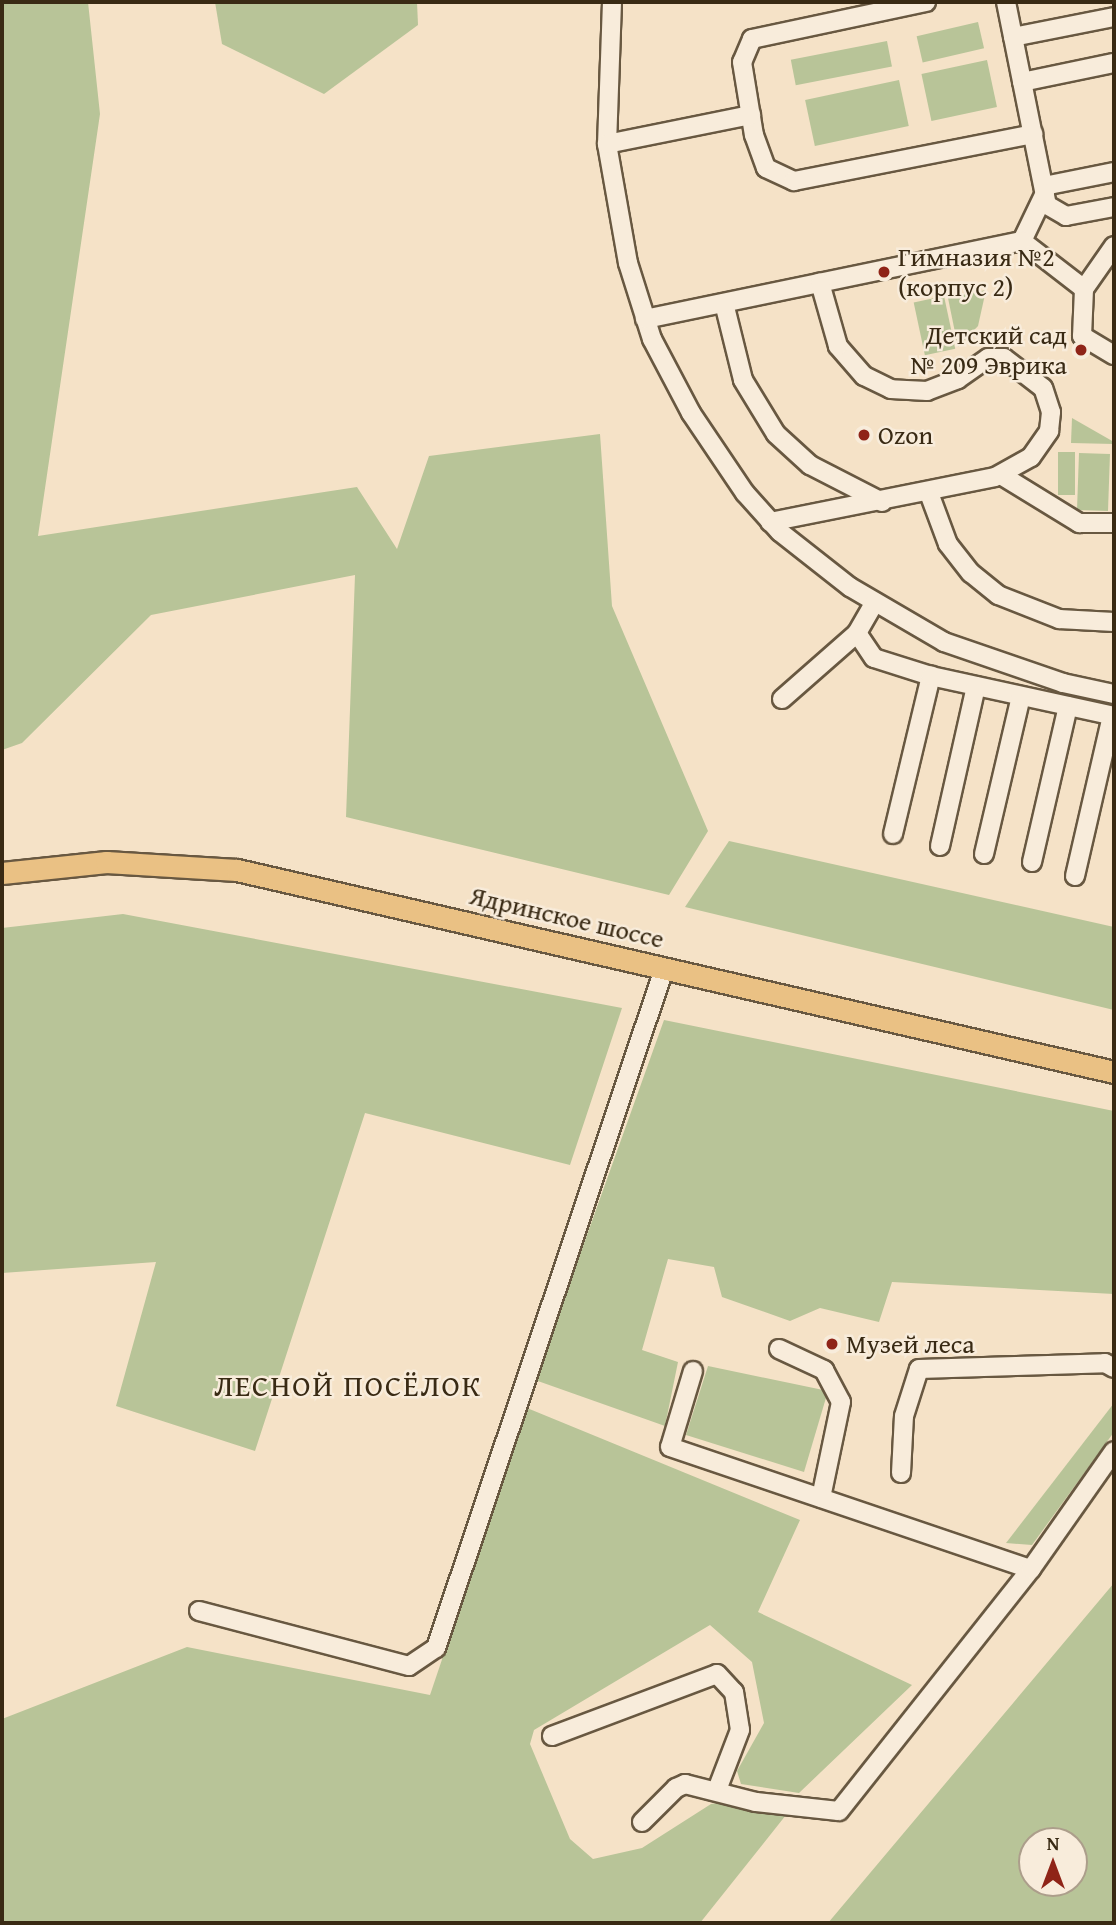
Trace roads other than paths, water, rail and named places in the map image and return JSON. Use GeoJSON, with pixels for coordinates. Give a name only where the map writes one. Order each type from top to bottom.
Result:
{"type":"FeatureCollection","features":[{"type":"Feature","properties":{"kind":"main road","name":"Ядринское шоссе"},"geometry":{"type":"LineString","coordinates":[[2,873],[106,862],[237,870],[1114,1072]]}},
{"type":"Feature","properties":{"kind":"street"},"geometry":{"type":"LineString","coordinates":[[612,2],[607,144],[625,251],[645,319],[691,413],[745,493],[771,522],[874,604],[944,642],[1063,683],[1114,694]]}},
{"type":"Feature","properties":{"kind":"street"},"geometry":{"type":"LineString","coordinates":[[926,2],[752,39],[742,62],[761,161],[772,173],[794,181],[1033,134]]}},
{"type":"Feature","properties":{"kind":"street"},"geometry":{"type":"LineString","coordinates":[[1006,2],[1044,190],[1051,209],[1061,215],[1114,207]]}},
{"type":"Feature","properties":{"kind":"street"},"geometry":{"type":"LineString","coordinates":[[1013,37],[1114,17]]}},
{"type":"Feature","properties":{"kind":"street"},"geometry":{"type":"LineString","coordinates":[[1022,82],[1114,63]]}},
{"type":"Feature","properties":{"kind":"street"},"geometry":{"type":"LineString","coordinates":[[607,144],[751,115]]}},
{"type":"Feature","properties":{"kind":"street"},"geometry":{"type":"LineString","coordinates":[[1044,190],[1114,172]]}},
{"type":"Feature","properties":{"kind":"street"},"geometry":{"type":"LineString","coordinates":[[1022,241],[1044,190]]}},
{"type":"Feature","properties":{"kind":"street"},"geometry":{"type":"LineString","coordinates":[[645,319],[1022,241],[1084,289]]}},
{"type":"Feature","properties":{"kind":"street"},"geometry":{"type":"LineString","coordinates":[[1114,246],[1084,289],[1082,336],[1114,355]]}},
{"type":"Feature","properties":{"kind":"street"},"geometry":{"type":"LineString","coordinates":[[771,522],[929,493],[1001,475],[1031,457],[1046,439],[1051,412],[1038,382],[996,356],[931,390],[904,392],[876,384],[851,365],[838,346],[820,283]]}},
{"type":"Feature","properties":{"kind":"street"},"geometry":{"type":"LineString","coordinates":[[724,303],[747,389],[776,434],[810,465],[882,502]]}},
{"type":"Feature","properties":{"kind":"street"},"geometry":{"type":"LineString","coordinates":[[1001,475],[1079,523],[1114,523]]}},
{"type":"Feature","properties":{"kind":"street"},"geometry":{"type":"LineString","coordinates":[[929,493],[948,544],[985,586],[1036,613],[1079,622],[1114,622]]}},
{"type":"Feature","properties":{"kind":"street"},"geometry":{"type":"LineString","coordinates":[[782,699],[857,633],[874,604]]}},
{"type":"Feature","properties":{"kind":"street"},"geometry":{"type":"LineString","coordinates":[[857,633],[874,658],[931,676],[1113,716],[1075,876]]}},
{"type":"Feature","properties":{"kind":"street"},"geometry":{"type":"LineString","coordinates":[[894,835],[931,676]]}},
{"type":"Feature","properties":{"kind":"street"},"geometry":{"type":"LineString","coordinates":[[940,846],[976,686]]}},
{"type":"Feature","properties":{"kind":"street"},"geometry":{"type":"LineString","coordinates":[[985,854],[1021,696]]}},
{"type":"Feature","properties":{"kind":"street"},"geometry":{"type":"LineString","coordinates":[[1032,862],[1068,706]]}},
{"type":"Feature","properties":{"kind":"street"},"geometry":{"type":"LineString","coordinates":[[199,1611],[409,1666],[436,1648],[664,969]]}},
{"type":"Feature","properties":{"kind":"street"},"geometry":{"type":"LineString","coordinates":[[779,1349],[824,1370],[841,1402],[821,1499]]}},
{"type":"Feature","properties":{"kind":"street"},"geometry":{"type":"LineString","coordinates":[[901,1473],[904,1416],[919,1369],[1105,1363],[1114,1368]]}},
{"type":"Feature","properties":{"kind":"street"},"geometry":{"type":"LineString","coordinates":[[693,1371],[670,1447],[1031,1569]]}},
{"type":"Feature","properties":{"kind":"street"},"geometry":{"type":"LineString","coordinates":[[642,1822],[676,1787],[698,1784],[756,1802],[839,1811],[1031,1569],[1114,1451]]}},
{"type":"Feature","properties":{"kind":"street"},"geometry":{"type":"LineString","coordinates":[[552,1736],[717,1674],[734,1692],[740,1730],[717,1790]]}},
{"type":"Feature","properties":{"kind":"place","name":"Гимназия №2 (корпус 2)"},"geometry":{"type":"Point","coordinates":[884,272]}},
{"type":"Feature","properties":{"kind":"place","name":"Детский сад № 209 Эврика"},"geometry":{"type":"Point","coordinates":[1081,350]}},
{"type":"Feature","properties":{"kind":"place","name":"Ozon"},"geometry":{"type":"Point","coordinates":[864,435]}},
{"type":"Feature","properties":{"kind":"place","name":"Музей леса"},"geometry":{"type":"Point","coordinates":[832,1344]}},
{"type":"Feature","properties":{"kind":"district","name":"ЛЕСНОЙ ПОСЁЛОК"},"geometry":{"type":"Point","coordinates":[348,1385]}}]}
